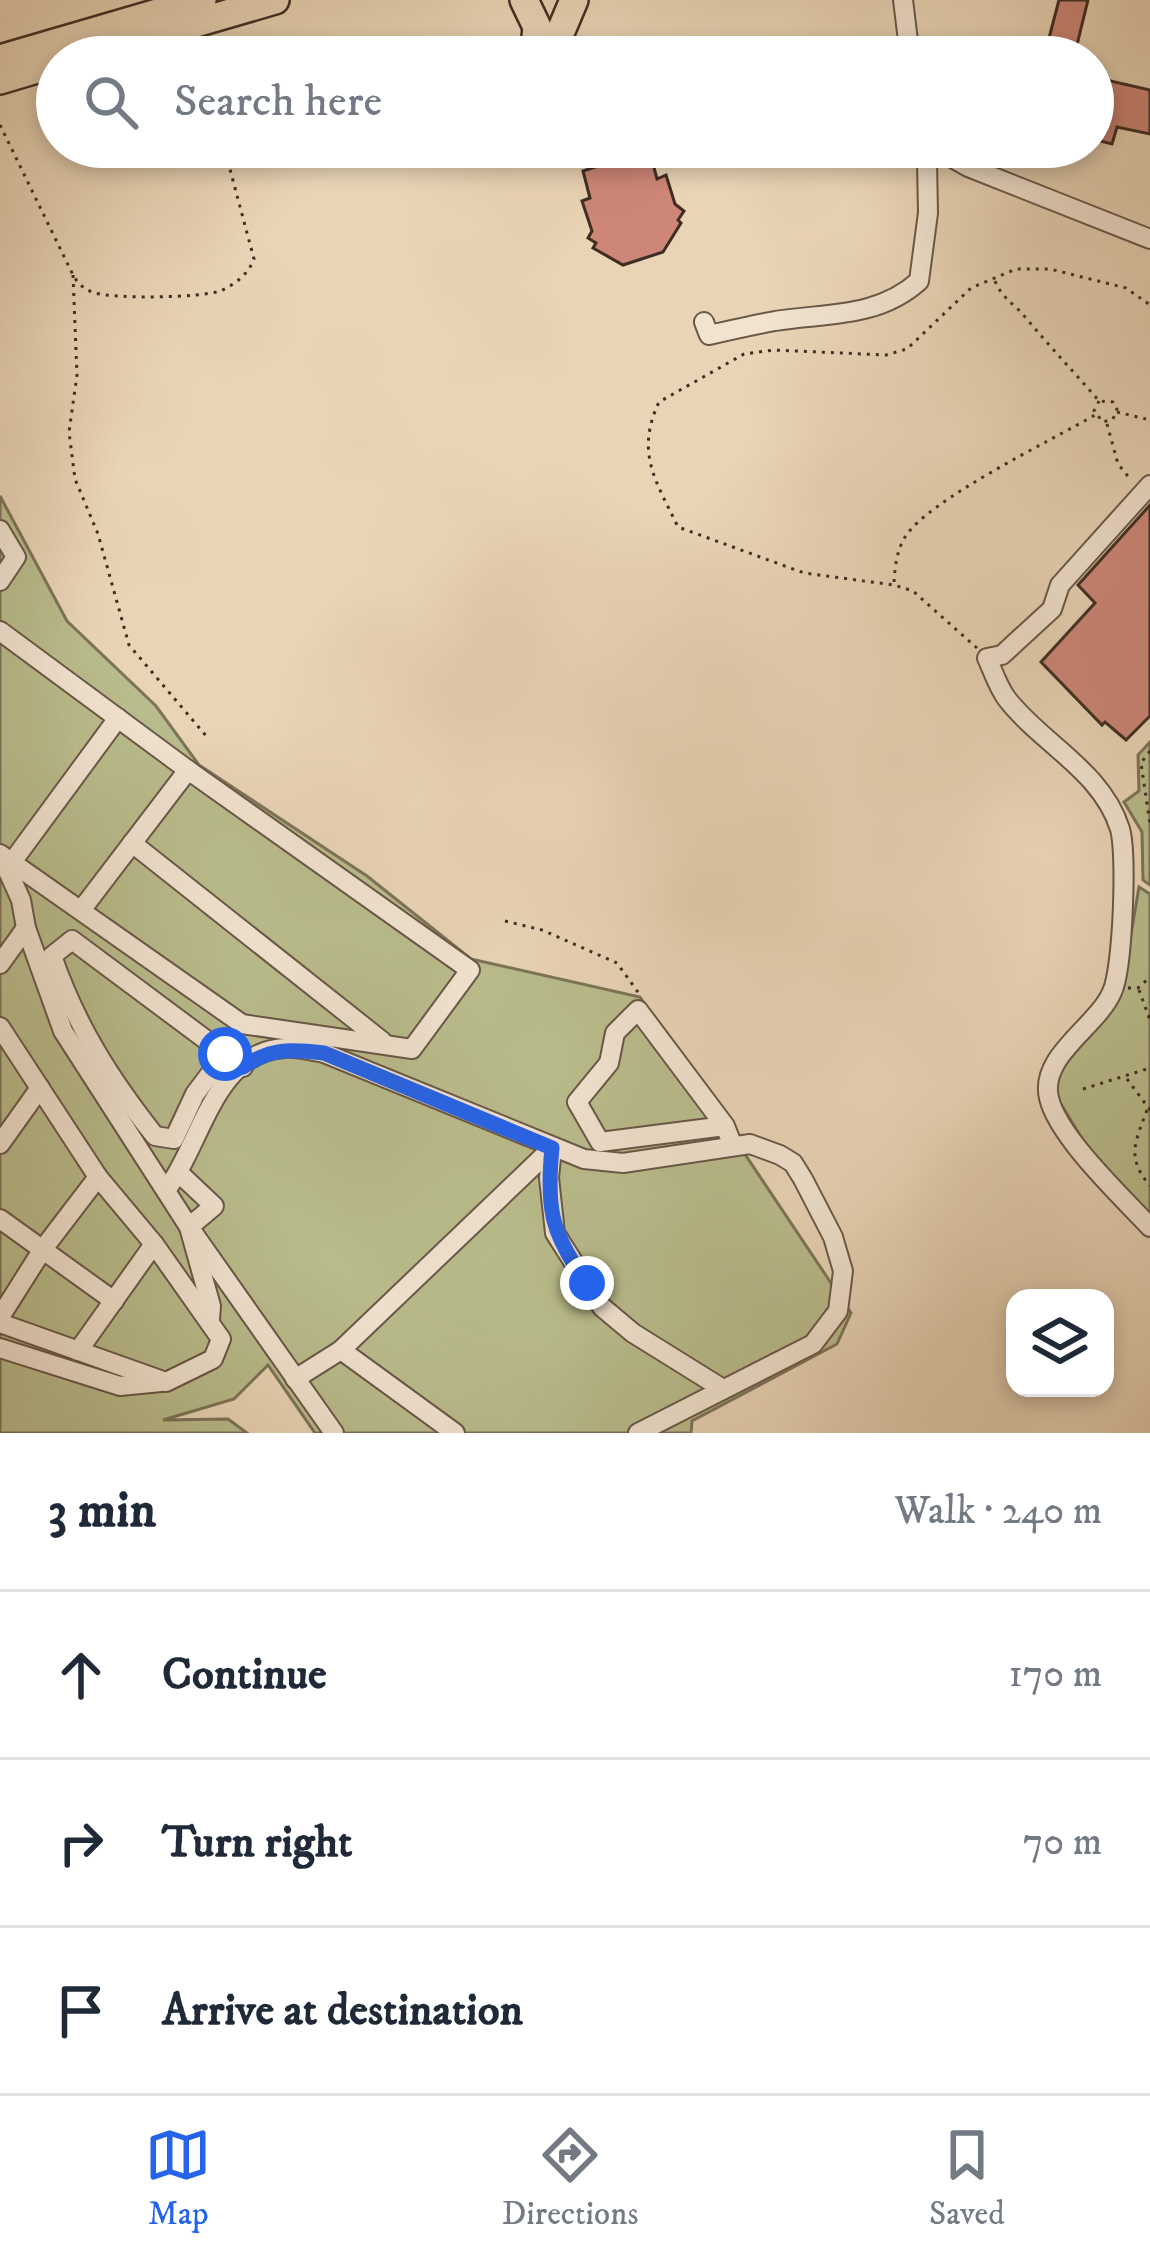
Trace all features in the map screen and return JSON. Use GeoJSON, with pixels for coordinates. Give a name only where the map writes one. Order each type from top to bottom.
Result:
{"type":"FeatureCollection","features":[{"type":"Feature","properties":{"kind":"highway"},"geometry":{"type":"LineString","coordinates":[[98,36],[189,7],[274,0]]}},
{"type":"Feature","properties":{"kind":"highway"},"geometry":{"type":"LineString","coordinates":[[524,0],[537,27],[536,36]]}},
{"type":"Feature","properties":{"kind":"highway"},"geometry":{"type":"LineString","coordinates":[[559,36],[574,0]]}},
{"type":"Feature","properties":{"kind":"highway"},"geometry":{"type":"LineString","coordinates":[[125,36],[189,7]]}},
{"type":"Feature","properties":{"kind":"highway"},"geometry":{"type":"LineString","coordinates":[[3,66],[36,56]]}},
{"type":"Feature","properties":{"kind":"highway"},"geometry":{"type":"LineString","coordinates":[[3,66],[36,65]]}},
{"type":"Feature","properties":{"kind":"street"},"geometry":{"type":"LineString","coordinates":[[903,0],[907,36]]}},
{"type":"Feature","properties":{"kind":"street"},"geometry":{"type":"LineString","coordinates":[[704,322],[710,335],[779,320],[838,317],[901,297],[919,281],[928,213],[927,168]]}},
{"type":"Feature","properties":{"kind":"street"},"geometry":{"type":"LineString","coordinates":[[979,168],[1150,239]]}},
{"type":"Feature","properties":{"kind":"street"},"geometry":{"type":"LineString","coordinates":[[1146,489],[1060,585],[1052,609],[1002,655],[987,658],[1009,701],[1098,786],[1119,826],[1124,852],[1114,989],[1100,1015],[1056,1060],[1049,1073],[1048,1097],[1085,1156],[1150,1227]]}},
{"type":"Feature","properties":{"kind":"street"},"geometry":{"type":"LineString","coordinates":[[0,530],[16,557],[0,581]]}},
{"type":"Feature","properties":{"kind":"street"},"geometry":{"type":"LineString","coordinates":[[0,631],[470,970],[412,1049],[242,1024],[5,859]]}},
{"type":"Feature","properties":{"kind":"street"},"geometry":{"type":"LineString","coordinates":[[5,859],[118,718]]}},
{"type":"Feature","properties":{"kind":"street"},"geometry":{"type":"LineString","coordinates":[[82,909],[188,770]]}},
{"type":"Feature","properties":{"kind":"street"},"geometry":{"type":"LineString","coordinates":[[133,843],[386,1045]]}},
{"type":"Feature","properties":{"kind":"street"},"geometry":{"type":"LineString","coordinates":[[5,859],[63,1031],[173,1181],[211,1306],[210,1322]]}},
{"type":"Feature","properties":{"kind":"street"},"geometry":{"type":"LineString","coordinates":[[0,964],[26,928]]}},
{"type":"Feature","properties":{"kind":"street"},"geometry":{"type":"LineString","coordinates":[[225,1054],[195,1094],[174,1139],[155,1136],[122,1095],[72,1014],[52,956],[72,940],[243,1067]]}},
{"type":"Feature","properties":{"kind":"street"},"geometry":{"type":"LineString","coordinates":[[725,1126],[600,1142],[577,1102],[609,1063],[615,1033],[638,1010],[725,1126],[733,1146]]}},
{"type":"Feature","properties":{"kind":"street"},"geometry":{"type":"LineString","coordinates":[[0,1027],[98,1177],[154,1244],[221,1339],[213,1359],[166,1382],[120,1386],[0,1348]]}},
{"type":"Feature","properties":{"kind":"street"},"geometry":{"type":"LineString","coordinates":[[173,1181],[208,1108],[243,1067],[263,1054],[285,1048],[324,1053],[584,1159],[623,1162],[750,1144],[793,1162],[833,1237],[843,1271],[838,1311],[813,1344],[638,1433]]}},
{"type":"Feature","properties":{"kind":"street"},"geometry":{"type":"LineString","coordinates":[[0,1144],[40,1088]]}},
{"type":"Feature","properties":{"kind":"street"},"geometry":{"type":"LineString","coordinates":[[295,1379],[341,1350],[552,1148]]}},
{"type":"Feature","properties":{"kind":"street"},"geometry":{"type":"LineString","coordinates":[[552,1148],[549,1178],[555,1233],[602,1307],[633,1333],[723,1389]]}},
{"type":"Feature","properties":{"kind":"street"},"geometry":{"type":"LineString","coordinates":[[98,1177],[44,1249],[0,1320],[166,1382]]}},
{"type":"Feature","properties":{"kind":"street"},"geometry":{"type":"LineString","coordinates":[[173,1181],[214,1206],[189,1226]]}},
{"type":"Feature","properties":{"kind":"street"},"geometry":{"type":"LineString","coordinates":[[0,1219],[114,1301]]}},
{"type":"Feature","properties":{"kind":"street"},"geometry":{"type":"LineString","coordinates":[[189,1226],[334,1433]]}},
{"type":"Feature","properties":{"kind":"street"},"geometry":{"type":"LineString","coordinates":[[78,1351],[154,1244]]}},
{"type":"Feature","properties":{"kind":"street"},"geometry":{"type":"LineString","coordinates":[[341,1350],[455,1433]]}},
{"type":"Feature","properties":{"kind":"path"},"geometry":{"type":"LineString","coordinates":[[0,125],[73,275],[94,293],[145,297],[219,291],[250,272],[254,259],[230,168]]}},
{"type":"Feature","properties":{"kind":"path"},"geometry":{"type":"LineString","coordinates":[[987,658],[913,591],[804,573],[678,527],[647,461],[652,417],[659,402],[673,392],[744,354],[774,350],[886,355],[907,349],[971,288],[1016,269],[1050,268],[1126,288],[1150,305]]}},
{"type":"Feature","properties":{"kind":"path"},"geometry":{"type":"LineString","coordinates":[[73,275],[77,374],[69,432],[76,478],[98,534],[129,645],[207,737]]}},
{"type":"Feature","properties":{"kind":"path"},"geometry":{"type":"LineString","coordinates":[[993,278],[1005,303],[1022,311],[1055,356],[1099,401],[1113,402],[1117,412]]}},
{"type":"Feature","properties":{"kind":"path"},"geometry":{"type":"LineString","coordinates":[[894,585],[896,560],[906,536],[931,509],[1095,415],[1099,401]]}},
{"type":"Feature","properties":{"kind":"path"},"geometry":{"type":"LineString","coordinates":[[1117,412],[1150,420]]}},
{"type":"Feature","properties":{"kind":"path"},"geometry":{"type":"LineString","coordinates":[[1107,422],[1117,412]]}},
{"type":"Feature","properties":{"kind":"path"},"geometry":{"type":"LineString","coordinates":[[1095,415],[1107,422],[1118,464],[1146,489]]}},
{"type":"Feature","properties":{"kind":"path"},"geometry":{"type":"LineString","coordinates":[[1150,751],[1142,763],[1150,824]]}},
{"type":"Feature","properties":{"kind":"path"},"geometry":{"type":"LineString","coordinates":[[505,921],[542,930],[617,963],[642,999],[638,1010]]}},
{"type":"Feature","properties":{"kind":"path"},"geometry":{"type":"LineString","coordinates":[[1114,989],[1138,988],[1150,977]]}},
{"type":"Feature","properties":{"kind":"path"},"geometry":{"type":"LineString","coordinates":[[1138,988],[1150,1020]]}},
{"type":"Feature","properties":{"kind":"path"},"geometry":{"type":"LineString","coordinates":[[1083,1089],[1150,1068]]}},
{"type":"Feature","properties":{"kind":"path"},"geometry":{"type":"LineString","coordinates":[[1126,1078],[1148,1110],[1134,1145],[1136,1168],[1150,1186]]}},
{"type":"Feature","properties":{"kind":"green space"},"geometry":{"type":"Polygon","coordinates":[[[0,496],[67,621],[156,706],[199,765],[367,876],[471,959],[640,997],[851,1313],[837,1344],[692,1421],[691,1433],[315,1433],[268,1365],[234,1399],[163,1420],[228,1419],[247,1433],[0,1433],[0,496]]]}},
{"type":"Feature","properties":{"kind":"green space"},"geometry":{"type":"Polygon","coordinates":[[[1150,742],[1150,885],[1143,880],[1142,832],[1124,802],[1139,791],[1138,755],[1150,742]]]}},
{"type":"Feature","properties":{"kind":"green space"},"geometry":{"type":"Polygon","coordinates":[[[1139,887],[1150,894],[1150,1219],[1092,1155],[1053,1091],[1056,1071],[1128,952],[1139,887]]]}},
{"type":"Feature","properties":{"kind":"building"},"geometry":{"type":"Polygon","coordinates":[[[1059,0],[1088,0],[1079,36],[1050,36],[1059,0]]]}},
{"type":"Feature","properties":{"kind":"building"},"geometry":{"type":"Polygon","coordinates":[[[1114,82],[1150,90],[1150,134],[1117,127],[1114,137],[1114,82]]]}},
{"type":"Feature","properties":{"kind":"building"},"geometry":{"type":"Polygon","coordinates":[[[654,168],[657,179],[666,175],[675,204],[684,211],[663,252],[623,265],[593,248],[596,243],[588,238],[592,231],[582,201],[590,198],[583,171],[654,168]]]}},
{"type":"Feature","properties":{"kind":"building"},"geometry":{"type":"Polygon","coordinates":[[[1150,505],[1150,716],[1126,740],[1105,722],[1102,725],[1041,662],[1095,603],[1078,585],[1150,505]]]}},
{"type":"Feature","properties":{"kind":"route"},"geometry":{"type":"LineString","coordinates":[[225,1054],[243,1067],[263,1054],[285,1048],[324,1053],[552,1148],[549,1178],[555,1233],[587,1283]]}}]}
